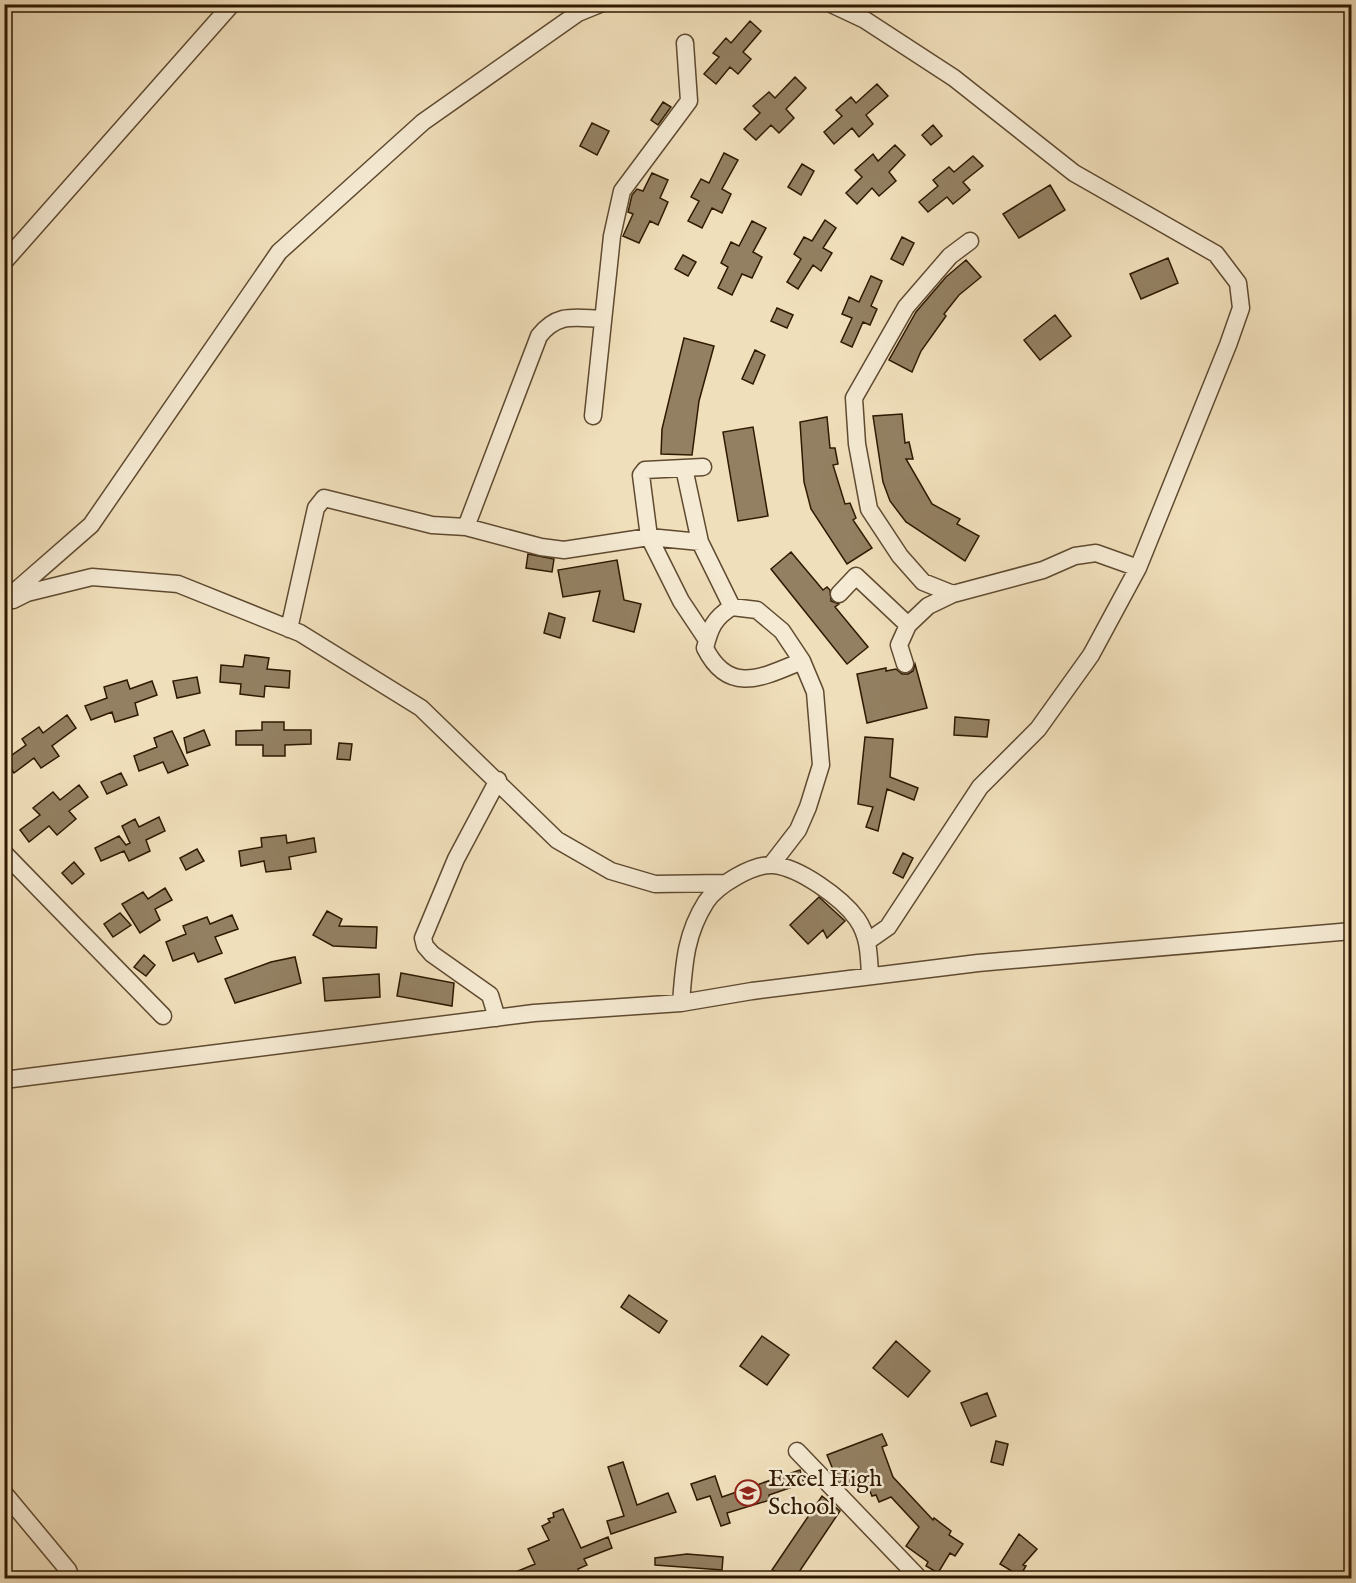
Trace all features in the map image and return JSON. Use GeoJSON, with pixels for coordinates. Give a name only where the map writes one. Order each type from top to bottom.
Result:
{"type":"FeatureCollection","features":[{"type":"Feature","properties":{"kind":"street"},"geometry":{"type":"LineString","coordinates":[[4,262],[232,4]]}},
{"type":"Feature","properties":{"kind":"street"},"geometry":{"type":"LineString","coordinates":[[4,602],[91,525],[279,252],[423,122],[578,13],[600,4]]}},
{"type":"Feature","properties":{"kind":"street"},"geometry":{"type":"LineString","coordinates":[[831,4],[865,20],[954,78],[1074,173],[1216,254],[1238,283],[1241,308],[1138,568],[1091,655],[1038,729],[980,788],[888,927],[868,941]]}},
{"type":"Feature","properties":{"kind":"street"},"geometry":{"type":"LineString","coordinates":[[592,416],[612,236],[622,191],[689,101],[685,43]]}},
{"type":"Feature","properties":{"kind":"street"},"geometry":{"type":"LineString","coordinates":[[953,594],[924,582],[900,556],[868,509],[857,444],[854,398],[906,307],[950,256],[970,242]]}},
{"type":"Feature","properties":{"kind":"street"},"geometry":{"type":"LineString","coordinates":[[466,527],[539,336],[549,323],[562,318],[603,319]]}},
{"type":"Feature","properties":{"kind":"street"},"geometry":{"type":"LineString","coordinates":[[703,467],[642,472],[649,537],[681,601],[707,640]]}},
{"type":"Feature","properties":{"kind":"street"},"geometry":{"type":"LineString","coordinates":[[684,468],[700,543],[732,607]]}},
{"type":"Feature","properties":{"kind":"street"},"geometry":{"type":"LineString","coordinates":[[289,629],[316,508],[324,498],[432,525],[466,527],[541,547],[564,550],[649,537],[700,543]]}},
{"type":"Feature","properties":{"kind":"street"},"geometry":{"type":"LineString","coordinates":[[905,664],[900,645],[908,625],[928,606],[953,594],[1043,570],[1075,556],[1096,553],[1138,568]]}},
{"type":"Feature","properties":{"kind":"street"},"geometry":{"type":"LineString","coordinates":[[839,594],[856,576],[908,625]]}},
{"type":"Feature","properties":{"kind":"street"},"geometry":{"type":"LineString","coordinates":[[4,602],[27,593],[92,577],[178,584],[289,629],[421,708],[498,780],[557,840],[611,871],[655,884],[724,883],[771,865],[798,830],[821,765],[815,692],[802,661],[782,631],[757,610],[732,607],[718,615],[711,626],[705,648],[713,664],[727,674],[745,680],[766,675],[802,661]]}},
{"type":"Feature","properties":{"kind":"street"},"geometry":{"type":"LineString","coordinates":[[497,1018],[490,995],[432,954],[425,946],[423,938],[456,859],[498,780]]}},
{"type":"Feature","properties":{"kind":"street"},"geometry":{"type":"LineString","coordinates":[[4,853],[163,1016]]}},
{"type":"Feature","properties":{"kind":"street"},"geometry":{"type":"LineString","coordinates":[[771,865],[789,869],[838,899],[857,919],[868,941],[870,976]]}},
{"type":"Feature","properties":{"kind":"street"},"geometry":{"type":"LineString","coordinates":[[681,1003],[685,949],[707,899],[724,883]]}},
{"type":"Feature","properties":{"kind":"street"},"geometry":{"type":"LineString","coordinates":[[4,1080],[497,1018],[681,1003],[978,963],[1352,931]]}},
{"type":"Feature","properties":{"kind":"street"},"geometry":{"type":"LineString","coordinates":[[797,1451],[919,1578]]}},
{"type":"Feature","properties":{"kind":"street"},"geometry":{"type":"LineString","coordinates":[[4,1492],[68,1570],[71,1578]]}},
{"type":"Feature","properties":{"kind":"building"},"geometry":{"type":"Polygon","coordinates":[[[750,21],[761,31],[743,52],[751,59],[738,74],[730,67],[716,84],[704,74],[719,57],[713,53],[726,38],[731,43],[750,21]]]}},
{"type":"Feature","properties":{"kind":"building"},"geometry":{"type":"Polygon","coordinates":[[[795,77],[806,88],[786,109],[794,118],[779,133],[771,125],[756,140],[744,129],[760,113],[753,106],[769,92],[775,98],[795,77]]]}},
{"type":"Feature","properties":{"kind":"building"},"geometry":{"type":"Polygon","coordinates":[[[877,84],[888,96],[866,115],[873,124],[859,137],[852,128],[834,144],[824,132],[842,116],[836,110],[851,97],[856,103],[877,84]]]}},
{"type":"Feature","properties":{"kind":"building"},"geometry":{"type":"Polygon","coordinates":[[[663,102],[671,107],[658,125],[651,120],[663,102]]]}},
{"type":"Feature","properties":{"kind":"building"},"geometry":{"type":"Polygon","coordinates":[[[592,123],[609,131],[597,155],[580,146],[592,123]]]}},
{"type":"Feature","properties":{"kind":"building"},"geometry":{"type":"Polygon","coordinates":[[[933,125],[942,136],[931,145],[922,135],[933,125]]]}},
{"type":"Feature","properties":{"kind":"building"},"geometry":{"type":"Polygon","coordinates":[[[895,145],[905,155],[889,172],[896,181],[879,196],[872,188],[857,204],[846,193],[862,177],[855,170],[873,154],[878,161],[895,145]]]}},
{"type":"Feature","properties":{"kind":"building"},"geometry":{"type":"Polygon","coordinates":[[[724,153],[738,160],[722,189],[731,194],[722,213],[712,208],[702,228],[688,221],[699,201],[691,197],[701,179],[709,183],[724,153]]]}},
{"type":"Feature","properties":{"kind":"building"},"geometry":{"type":"Polygon","coordinates":[[[973,156],[983,166],[963,182],[970,190],[953,204],[947,197],[928,212],[919,202],[938,186],[933,180],[949,167],[954,172],[973,156]]]}},
{"type":"Feature","properties":{"kind":"building"},"geometry":{"type":"Polygon","coordinates":[[[802,164],[814,171],[801,195],[788,187],[802,164]]]}},
{"type":"Feature","properties":{"kind":"building"},"geometry":{"type":"Polygon","coordinates":[[[652,173],[668,180],[660,198],[668,202],[658,225],[650,221],[639,243],[623,236],[633,214],[628,212],[632,195],[637,189],[643,191],[652,173]]]}},
{"type":"Feature","properties":{"kind":"building"},"geometry":{"type":"Polygon","coordinates":[[[1050,185],[1065,210],[1019,238],[1003,214],[1050,185]]]}},
{"type":"Feature","properties":{"kind":"building"},"geometry":{"type":"Polygon","coordinates":[[[825,220],[836,228],[823,248],[832,253],[821,271],[813,265],[798,289],[787,282],[801,259],[794,254],[804,237],[812,241],[825,220]]]}},
{"type":"Feature","properties":{"kind":"building"},"geometry":{"type":"Polygon","coordinates":[[[752,221],[766,228],[753,252],[762,257],[752,278],[742,274],[732,295],[718,288],[728,267],[721,263],[731,242],[739,246],[752,221]]]}},
{"type":"Feature","properties":{"kind":"building"},"geometry":{"type":"Polygon","coordinates":[[[902,237],[914,243],[903,265],[891,259],[902,237]]]}},
{"type":"Feature","properties":{"kind":"building"},"geometry":{"type":"Polygon","coordinates":[[[683,255],[696,262],[688,276],[675,269],[683,255]]]}},
{"type":"Feature","properties":{"kind":"building"},"geometry":{"type":"Polygon","coordinates":[[[1168,258],[1178,283],[1141,299],[1130,274],[1168,258]]]}},
{"type":"Feature","properties":{"kind":"building"},"geometry":{"type":"Polygon","coordinates":[[[966,260],[981,277],[959,295],[944,314],[946,316],[921,351],[912,372],[889,360],[916,312],[946,277],[966,260]]]}},
{"type":"Feature","properties":{"kind":"building"},"geometry":{"type":"Polygon","coordinates":[[[871,276],[882,281],[871,306],[877,309],[870,325],[863,322],[852,347],[841,342],[852,318],[842,314],[849,297],[859,302],[871,276]]]}},
{"type":"Feature","properties":{"kind":"building"},"geometry":{"type":"Polygon","coordinates":[[[777,308],[793,315],[787,328],[771,321],[777,308]]]}},
{"type":"Feature","properties":{"kind":"building"},"geometry":{"type":"Polygon","coordinates":[[[1055,315],[1071,336],[1040,360],[1024,340],[1055,315]]]}},
{"type":"Feature","properties":{"kind":"building"},"geometry":{"type":"Polygon","coordinates":[[[684,338],[714,346],[699,401],[692,455],[661,454],[662,429],[684,338]]]}},
{"type":"Feature","properties":{"kind":"building"},"geometry":{"type":"Polygon","coordinates":[[[755,350],[765,355],[753,384],[742,379],[755,350]]]}},
{"type":"Feature","properties":{"kind":"building"},"geometry":{"type":"Polygon","coordinates":[[[902,414],[905,443],[909,442],[913,459],[906,459],[932,504],[960,519],[957,524],[979,536],[965,561],[906,522],[890,501],[883,482],[873,416],[902,414]]]}},
{"type":"Feature","properties":{"kind":"building"},"geometry":{"type":"Polygon","coordinates":[[[827,417],[830,448],[835,448],[838,464],[833,465],[845,504],[850,503],[856,518],[853,520],[872,548],[847,564],[811,509],[804,482],[800,422],[827,417]]]}},
{"type":"Feature","properties":{"kind":"building"},"geometry":{"type":"Polygon","coordinates":[[[753,427],[768,516],[738,521],[723,432],[753,427]]]}},
{"type":"Feature","properties":{"kind":"building"},"geometry":{"type":"Polygon","coordinates":[[[791,552],[823,590],[827,587],[830,590],[831,601],[839,604],[835,607],[868,647],[847,664],[771,569],[791,552]]]}},
{"type":"Feature","properties":{"kind":"building"},"geometry":{"type":"Polygon","coordinates":[[[528,554],[554,559],[552,572],[526,568],[528,554]]]}},
{"type":"Feature","properties":{"kind":"building"},"geometry":{"type":"Polygon","coordinates":[[[617,560],[624,600],[641,604],[634,632],[593,621],[600,591],[563,597],[558,570],[617,560]]]}},
{"type":"Feature","properties":{"kind":"building"},"geometry":{"type":"Polygon","coordinates":[[[549,613],[565,618],[560,638],[544,633],[549,613]]]}},
{"type":"Feature","properties":{"kind":"building"},"geometry":{"type":"Polygon","coordinates":[[[245,655],[269,658],[267,669],[290,671],[289,688],[265,686],[264,697],[240,694],[241,684],[220,682],[221,665],[243,667],[245,655]]]}},
{"type":"Feature","properties":{"kind":"building"},"geometry":{"type":"Polygon","coordinates":[[[915,664],[927,708],[867,723],[857,674],[886,668],[886,671],[896,669],[902,674],[908,674],[913,671],[915,664]]]}},
{"type":"Feature","properties":{"kind":"building"},"geometry":{"type":"Polygon","coordinates":[[[197,677],[200,693],[177,698],[173,681],[197,677]]]}},
{"type":"Feature","properties":{"kind":"building"},"geometry":{"type":"Polygon","coordinates":[[[127,680],[130,689],[152,681],[157,695],[135,703],[138,715],[115,722],[112,712],[91,720],[85,706],[107,698],[104,687],[127,680]]]}},
{"type":"Feature","properties":{"kind":"building"},"geometry":{"type":"Polygon","coordinates":[[[67,715],[76,728],[52,746],[59,756],[41,768],[34,758],[14,773],[5,760],[26,745],[22,739],[39,727],[43,733],[67,715]]]}},
{"type":"Feature","properties":{"kind":"building"},"geometry":{"type":"Polygon","coordinates":[[[955,717],[989,720],[987,737],[954,735],[955,717]]]}},
{"type":"Feature","properties":{"kind":"building"},"geometry":{"type":"Polygon","coordinates":[[[262,722],[284,722],[284,730],[311,730],[311,744],[285,745],[285,756],[263,756],[263,745],[236,745],[236,731],[262,730],[262,722]]]}},
{"type":"Feature","properties":{"kind":"building"},"geometry":{"type":"Polygon","coordinates":[[[204,730],[210,745],[187,753],[184,738],[204,730]]]}},
{"type":"Feature","properties":{"kind":"building"},"geometry":{"type":"Polygon","coordinates":[[[172,731],[188,765],[168,773],[163,762],[139,771],[134,756],[157,747],[154,738],[172,731]]]}},
{"type":"Feature","properties":{"kind":"building"},"geometry":{"type":"Polygon","coordinates":[[[865,737],[893,739],[890,777],[918,788],[914,800],[887,789],[878,831],[866,827],[873,807],[858,804],[865,737]]]}},
{"type":"Feature","properties":{"kind":"building"},"geometry":{"type":"Polygon","coordinates":[[[339,743],[352,744],[350,760],[337,759],[339,743]]]}},
{"type":"Feature","properties":{"kind":"building"},"geometry":{"type":"Polygon","coordinates":[[[121,773],[127,785],[107,794],[101,782],[121,773]]]}},
{"type":"Feature","properties":{"kind":"building"},"geometry":{"type":"Polygon","coordinates":[[[79,785],[88,797],[69,811],[76,819],[57,835],[49,826],[29,842],[20,830],[40,815],[33,808],[53,792],[60,800],[79,785]]]}},
{"type":"Feature","properties":{"kind":"building"},"geometry":{"type":"Polygon","coordinates":[[[159,817],[165,831],[146,840],[150,851],[129,861],[124,851],[101,861],[95,848],[119,836],[126,845],[130,843],[122,826],[135,819],[139,827],[159,817]]]}},
{"type":"Feature","properties":{"kind":"building"},"geometry":{"type":"Polygon","coordinates":[[[286,835],[287,843],[314,838],[316,852],[289,857],[291,869],[266,872],[264,861],[241,866],[239,851],[262,847],[261,838],[286,835]]]}},
{"type":"Feature","properties":{"kind":"building"},"geometry":{"type":"Polygon","coordinates":[[[197,849],[204,861],[186,870],[180,858],[197,849]]]}},
{"type":"Feature","properties":{"kind":"building"},"geometry":{"type":"Polygon","coordinates":[[[903,853],[913,858],[903,878],[893,873],[903,853]]]}},
{"type":"Feature","properties":{"kind":"building"},"geometry":{"type":"Polygon","coordinates":[[[74,862],[84,874],[72,884],[62,873],[74,862]]]}},
{"type":"Feature","properties":{"kind":"building"},"geometry":{"type":"Polygon","coordinates":[[[165,888],[172,900],[155,909],[160,920],[140,933],[122,904],[143,892],[148,899],[165,888]]]}},
{"type":"Feature","properties":{"kind":"building"},"geometry":{"type":"Polygon","coordinates":[[[819,897],[845,921],[827,938],[823,930],[808,944],[790,925],[819,897]]]}},
{"type":"Feature","properties":{"kind":"building"},"geometry":{"type":"Polygon","coordinates":[[[327,911],[342,919],[339,926],[377,927],[376,948],[333,946],[313,935],[327,911]]]}},
{"type":"Feature","properties":{"kind":"building"},"geometry":{"type":"Polygon","coordinates":[[[120,913],[131,925],[113,937],[104,924],[120,913]]]}},
{"type":"Feature","properties":{"kind":"building"},"geometry":{"type":"Polygon","coordinates":[[[232,915],[238,929],[215,937],[222,953],[198,962],[194,953],[173,961],[166,942],[186,934],[183,926],[207,917],[210,924],[232,915]]]}},
{"type":"Feature","properties":{"kind":"building"},"geometry":{"type":"Polygon","coordinates":[[[144,955],[155,965],[146,976],[134,967],[144,955]]]}},
{"type":"Feature","properties":{"kind":"building"},"geometry":{"type":"Polygon","coordinates":[[[295,957],[301,983],[235,1003],[225,979],[271,962],[295,957]]]}},
{"type":"Feature","properties":{"kind":"building"},"geometry":{"type":"Polygon","coordinates":[[[401,973],[454,983],[452,1006],[397,996],[401,973]]]}},
{"type":"Feature","properties":{"kind":"building"},"geometry":{"type":"Polygon","coordinates":[[[379,974],[380,997],[325,1001],[323,978],[379,974]]]}},
{"type":"Feature","properties":{"kind":"building"},"geometry":{"type":"Polygon","coordinates":[[[629,1295],[667,1321],[659,1333],[621,1307],[629,1295]]]}},
{"type":"Feature","properties":{"kind":"building"},"geometry":{"type":"Polygon","coordinates":[[[762,1336],[789,1355],[767,1385],[740,1366],[762,1336]]]}},
{"type":"Feature","properties":{"kind":"building"},"geometry":{"type":"Polygon","coordinates":[[[896,1341],[930,1371],[908,1397],[873,1368],[896,1341]]]}},
{"type":"Feature","properties":{"kind":"building"},"geometry":{"type":"Polygon","coordinates":[[[987,1393],[996,1416],[971,1426],[961,1403],[987,1393]]]}},
{"type":"Feature","properties":{"kind":"building"},"geometry":{"type":"Polygon","coordinates":[[[882,1434],[887,1445],[882,1447],[893,1477],[933,1520],[934,1518],[951,1531],[949,1535],[963,1544],[955,1556],[950,1553],[938,1573],[926,1566],[928,1562],[906,1546],[919,1527],[891,1497],[879,1502],[876,1495],[872,1496],[864,1477],[846,1486],[836,1476],[839,1470],[834,1472],[827,1455],[882,1434]]]}},
{"type":"Feature","properties":{"kind":"building"},"geometry":{"type":"Polygon","coordinates":[[[996,1441],[1008,1444],[1003,1465],[991,1462],[996,1441]]]}},
{"type":"Feature","properties":{"kind":"building"},"geometry":{"type":"Polygon","coordinates":[[[623,1462],[637,1505],[668,1493],[676,1512],[611,1534],[607,1521],[624,1516],[608,1467],[623,1462]]]}},
{"type":"Feature","properties":{"kind":"building"},"geometry":{"type":"Polygon","coordinates":[[[800,1470],[804,1483],[769,1495],[770,1500],[727,1513],[730,1523],[721,1526],[710,1496],[697,1500],[691,1484],[715,1476],[722,1497],[800,1470]]]}},
{"type":"Feature","properties":{"kind":"building"},"geometry":{"type":"Polygon","coordinates":[[[822,1496],[840,1511],[795,1578],[774,1578],[777,1572],[772,1570],[822,1496]]]}},
{"type":"Feature","properties":{"kind":"building"},"geometry":{"type":"Polygon","coordinates":[[[563,1509],[581,1548],[608,1537],[612,1548],[584,1559],[587,1565],[578,1569],[582,1578],[542,1578],[540,1575],[531,1578],[501,1578],[535,1564],[528,1549],[549,1540],[542,1526],[550,1522],[548,1519],[554,1517],[553,1513],[563,1509]]]}},
{"type":"Feature","properties":{"kind":"building"},"geometry":{"type":"Polygon","coordinates":[[[1019,1534],[1037,1549],[1023,1565],[1026,1566],[1020,1576],[1000,1564],[1019,1534]]]}},
{"type":"Feature","properties":{"kind":"building"},"geometry":{"type":"Polygon","coordinates":[[[687,1554],[723,1557],[722,1570],[655,1565],[655,1558],[687,1554]]]}},
{"type":"Feature","properties":{"kind":"place","name":"Excel High School"},"geometry":{"type":"Point","coordinates":[748,1493]}}]}
